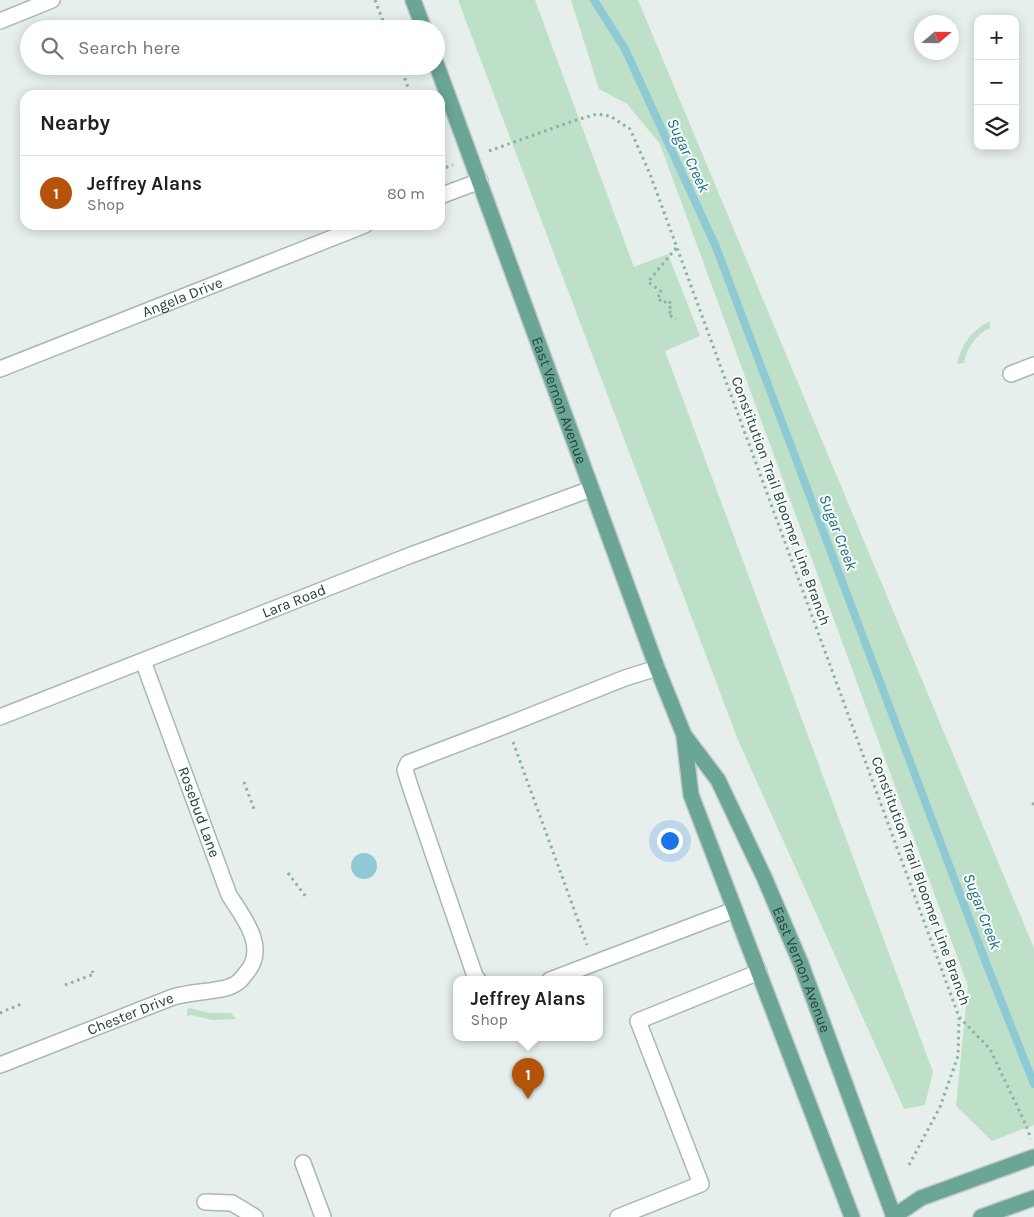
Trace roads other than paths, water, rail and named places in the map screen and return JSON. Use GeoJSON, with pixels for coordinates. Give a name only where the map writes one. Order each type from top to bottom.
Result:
{"type":"FeatureCollection","features":[{"type":"Feature","properties":{"kind":"main road"},"geometry":{"type":"LineString","coordinates":[[413,0],[421,20]]}},
{"type":"Feature","properties":{"kind":"main road","name":"East Vernon Avenue"},"geometry":{"type":"LineString","coordinates":[[440,75],[657,668],[684,735],[718,780],[768,886],[801,964],[893,1217]]}},
{"type":"Feature","properties":{"kind":"main road","name":"East Vernon Avenue"},"geometry":{"type":"LineString","coordinates":[[684,735],[691,794],[852,1217]]}},
{"type":"Feature","properties":{"kind":"main road"},"geometry":{"type":"LineString","coordinates":[[893,1217],[921,1198],[1034,1157]]}},
{"type":"Feature","properties":{"kind":"main road"},"geometry":{"type":"LineString","coordinates":[[981,1217],[1029,1200]]}},
{"type":"Feature","properties":{"kind":"street"},"geometry":{"type":"LineString","coordinates":[[0,21],[46,1]]}},
{"type":"Feature","properties":{"kind":"street"},"geometry":{"type":"LineString","coordinates":[[445,194],[480,182]]}},
{"type":"Feature","properties":{"kind":"street","name":"Angela Drive"},"geometry":{"type":"LineString","coordinates":[[0,369],[352,230]]}},
{"type":"Feature","properties":{"kind":"street"},"geometry":{"type":"LineString","coordinates":[[1011,374],[1034,365]]}},
{"type":"Feature","properties":{"kind":"street","name":"Lara Road"},"geometry":{"type":"LineString","coordinates":[[0,717],[411,555],[591,489]]}},
{"type":"Feature","properties":{"kind":"street","name":"Rosebud Lane"},"geometry":{"type":"LineString","coordinates":[[143,661],[229,895],[249,927],[254,940],[254,961]]}},
{"type":"Feature","properties":{"kind":"street"},"geometry":{"type":"LineString","coordinates":[[474,976],[405,770],[408,762],[625,678],[657,668]]}},
{"type":"Feature","properties":{"kind":"street"},"geometry":{"type":"LineString","coordinates":[[561,976],[734,910]]}},
{"type":"Feature","properties":{"kind":"street","name":"Chester Drive"},"geometry":{"type":"LineString","coordinates":[[0,1065],[173,997],[198,991],[227,988],[238,984],[250,970],[254,961]]}},
{"type":"Feature","properties":{"kind":"street"},"geometry":{"type":"LineString","coordinates":[[618,1217],[701,1184],[638,1021],[758,972]]}},
{"type":"Feature","properties":{"kind":"street"},"geometry":{"type":"LineString","coordinates":[[303,1163],[322,1217]]}},
{"type":"Feature","properties":{"kind":"street"},"geometry":{"type":"LineString","coordinates":[[205,1202],[232,1203],[255,1217]]}},
{"type":"Feature","properties":{"kind":"water"},"geometry":{"type":"Polygon","coordinates":[[[364,853],[373,857],[377,866],[373,875],[364,879],[355,875],[351,866],[355,857],[364,853]]]}},
{"type":"Feature","properties":{"kind":"waterway","name":"Sugar Creek"},"geometry":{"type":"LineString","coordinates":[[594,0],[625,49],[716,247],[986,963],[1034,1084]]}},
{"type":"Feature","properties":{"kind":"place","name":"Jeffrey Alans"},"geometry":{"type":"Point","coordinates":[528,1099]}}]}
